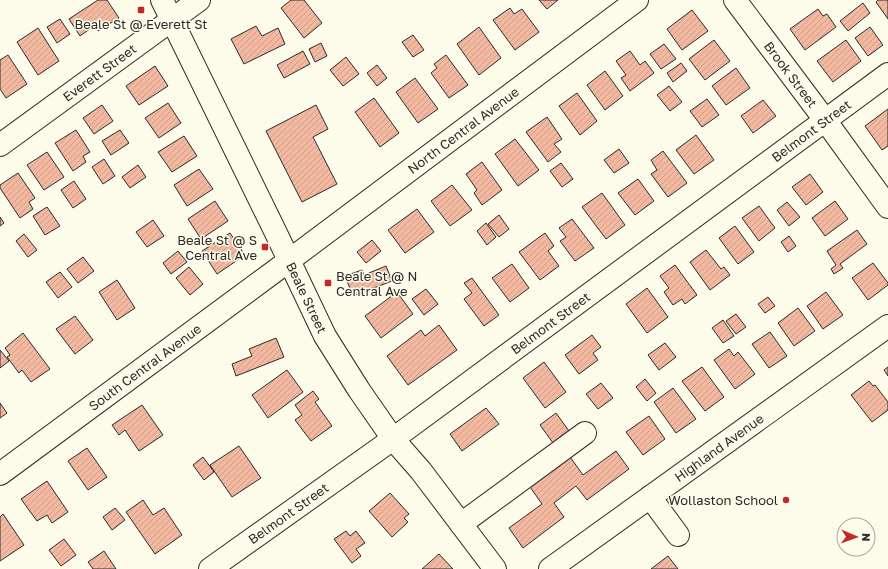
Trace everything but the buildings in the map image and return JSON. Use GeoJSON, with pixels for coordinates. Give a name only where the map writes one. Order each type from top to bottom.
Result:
{"type":"FeatureCollection","features":[{"type":"Feature","properties":{"kind":"street","name":"Beale Street"},"geometry":{"type":"LineString","coordinates":[[162,0],[325,336],[359,390],[393,439],[421,471],[494,569]]}},
{"type":"Feature","properties":{"kind":"street","name":"Everett Street"},"geometry":{"type":"LineString","coordinates":[[0,145],[200,0]]}},
{"type":"Feature","properties":{"kind":"street","name":"North Central Avenue"},"geometry":{"type":"LineString","coordinates":[[289,260],[637,0]]}},
{"type":"Feature","properties":{"kind":"street","name":"Brook Street"},"geometry":{"type":"LineString","coordinates":[[735,0],[888,207]]}},
{"type":"Feature","properties":{"kind":"street","name":"Belmont Street"},"geometry":{"type":"LineString","coordinates":[[210,569],[393,439],[888,74]]}},
{"type":"Feature","properties":{"kind":"street","name":"South Central Avenue"},"geometry":{"type":"LineString","coordinates":[[0,474],[289,260]]}},
{"type":"Feature","properties":{"kind":"street","name":"Highland Avenue"},"geometry":{"type":"LineString","coordinates":[[550,569],[888,326]]}},
{"type":"Feature","properties":{"kind":"street"},"geometry":{"type":"LineString","coordinates":[[461,524],[584,433]]}},
{"type":"Feature","properties":{"kind":"street"},"geometry":{"type":"LineString","coordinates":[[650,497],[678,535]]}},
{"type":"Feature","properties":{"kind":"place","name":"Beale St @ Everett St"},"geometry":{"type":"Point","coordinates":[141,10]}},
{"type":"Feature","properties":{"kind":"place","name":"Beale St @ S Central Ave"},"geometry":{"type":"Point","coordinates":[265,247]}},
{"type":"Feature","properties":{"kind":"place","name":"Beale St @ N Central Ave"},"geometry":{"type":"Point","coordinates":[328,283]}},
{"type":"Feature","properties":{"kind":"place","name":"Wollaston School"},"geometry":{"type":"Point","coordinates":[786,500]}}]}
